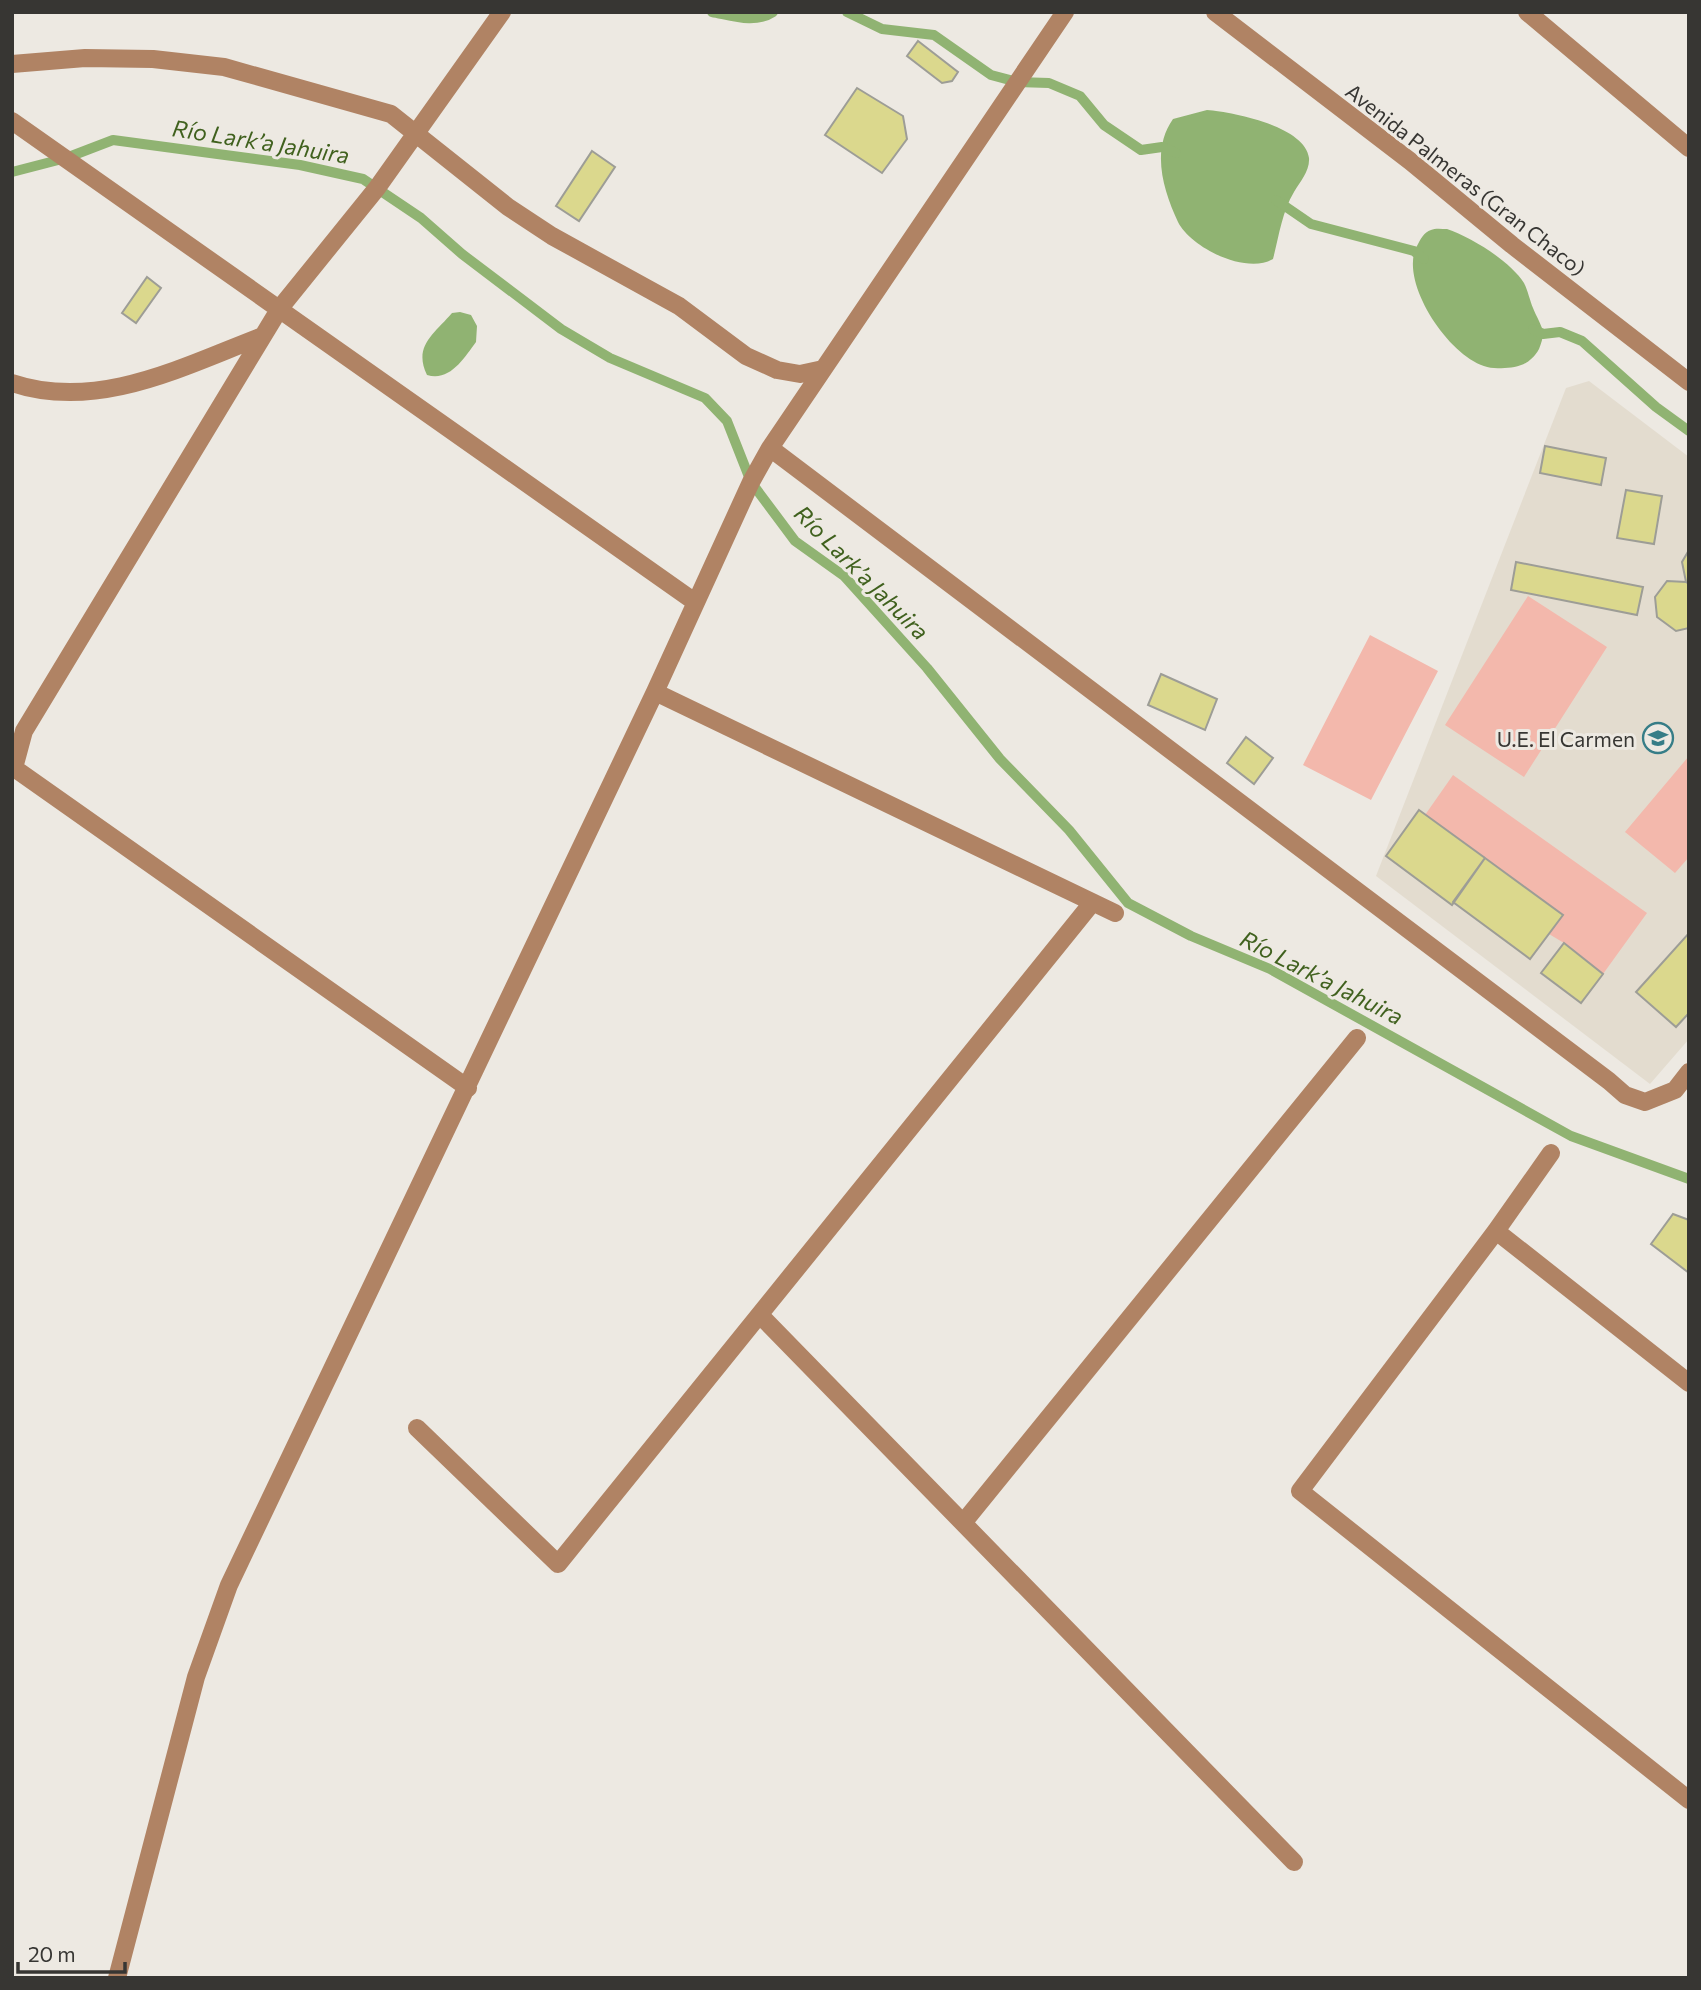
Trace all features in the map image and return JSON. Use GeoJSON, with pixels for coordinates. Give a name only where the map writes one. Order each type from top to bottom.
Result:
{"type":"FeatureCollection","features":[{"type":"Feature","properties":{"kind":"street"},"geometry":{"type":"LineString","coordinates":[[468,1088],[14,768],[24,731],[280,308],[377,188],[502,12]]}},
{"type":"Feature","properties":{"kind":"street"},"geometry":{"type":"LineString","coordinates":[[117,1978],[196,1677],[229,1585],[468,1088],[655,692],[695,601],[770,448],[1065,12]]}},
{"type":"Feature","properties":{"kind":"street","name":"Avenida Palmeras (Gran Chaco)"},"geometry":{"type":"LineString","coordinates":[[1215,12],[1410,161],[1512,245],[1689,382]]}},
{"type":"Feature","properties":{"kind":"street"},"geometry":{"type":"LineString","coordinates":[[1527,12],[1689,148]]}},
{"type":"Feature","properties":{"kind":"street"},"geometry":{"type":"LineString","coordinates":[[12,64],[98,58],[153,59],[224,67],[391,114],[414,135],[508,207],[552,236],[679,306],[746,356],[777,370],[800,374],[823,369]]}},
{"type":"Feature","properties":{"kind":"street"},"geometry":{"type":"LineString","coordinates":[[12,121],[695,601]]}},
{"type":"Feature","properties":{"kind":"street"},"geometry":{"type":"LineString","coordinates":[[12,383],[51,392],[106,391],[136,383],[263,336]]}},
{"type":"Feature","properties":{"kind":"street"},"geometry":{"type":"LineString","coordinates":[[770,448],[1625,1095],[1645,1101],[1675,1090],[1689,1072]]}},
{"type":"Feature","properties":{"kind":"street"},"geometry":{"type":"LineString","coordinates":[[655,692],[1115,913]]}},
{"type":"Feature","properties":{"kind":"street"},"geometry":{"type":"LineString","coordinates":[[417,1428],[558,1564],[1092,903]]}},
{"type":"Feature","properties":{"kind":"street"},"geometry":{"type":"LineString","coordinates":[[963,1523],[1357,1038]]}},
{"type":"Feature","properties":{"kind":"street"},"geometry":{"type":"LineString","coordinates":[[1551,1153],[1496,1231],[1300,1491],[1689,1800]]}},
{"type":"Feature","properties":{"kind":"street"},"geometry":{"type":"LineString","coordinates":[[1496,1231],[1689,1384]]}},
{"type":"Feature","properties":{"kind":"street"},"geometry":{"type":"LineString","coordinates":[[760,1315],[1294,1862]]}},
{"type":"Feature","properties":{"kind":"shaded area"},"geometry":{"type":"Polygon","coordinates":[[[1207,110],[1249,118],[1282,129],[1295,137],[1309,158],[1308,167],[1290,200],[1281,224],[1273,259],[1249,264],[1221,256],[1195,241],[1178,222],[1164,184],[1162,144],[1173,119],[1207,110]]]}},
{"type":"Feature","properties":{"kind":"shaded area"},"geometry":{"type":"Polygon","coordinates":[[[1433,229],[1447,229],[1489,251],[1509,266],[1524,283],[1543,333],[1539,349],[1530,360],[1514,367],[1501,368],[1478,364],[1462,353],[1433,320],[1415,280],[1413,261],[1424,234],[1433,229]]]}},
{"type":"Feature","properties":{"kind":"shaded area"},"geometry":{"type":"Polygon","coordinates":[[[452,313],[471,315],[477,326],[476,342],[449,372],[443,375],[427,375],[422,356],[424,348],[432,334],[452,313]]]}},
{"type":"Feature","properties":{"kind":"shaded area"},"geometry":{"type":"Polygon","coordinates":[[[1589,381],[1689,457],[1689,1039],[1650,1084],[1376,876],[1566,388],[1589,381]]]}},
{"type":"Feature","properties":{"kind":"shaded area"},"geometry":{"type":"Polygon","coordinates":[[[1528,596],[1607,647],[1524,777],[1445,725],[1528,596]]]}},
{"type":"Feature","properties":{"kind":"shaded area"},"geometry":{"type":"Polygon","coordinates":[[[1370,635],[1438,671],[1371,800],[1303,765],[1370,635]]]}},
{"type":"Feature","properties":{"kind":"shaded area"},"geometry":{"type":"Polygon","coordinates":[[[1689,756],[1689,857],[1675,873],[1625,832],[1689,756]]]}},
{"type":"Feature","properties":{"kind":"shaded area"},"geometry":{"type":"Polygon","coordinates":[[[1453,775],[1647,913],[1603,974],[1549,934],[1562,915],[1425,815],[1453,775]]]}},
{"type":"Feature","properties":{"kind":"building"},"geometry":{"type":"Polygon","coordinates":[[[918,41],[958,72],[952,81],[942,83],[907,56],[918,41]]]}},
{"type":"Feature","properties":{"kind":"building"},"geometry":{"type":"Polygon","coordinates":[[[857,88],[903,116],[907,139],[882,173],[825,135],[857,88]]]}},
{"type":"Feature","properties":{"kind":"building"},"geometry":{"type":"Polygon","coordinates":[[[592,151],[615,167],[579,221],[556,206],[592,151]]]}},
{"type":"Feature","properties":{"kind":"building"},"geometry":{"type":"Polygon","coordinates":[[[147,277],[161,288],[136,323],[122,313],[147,277]]]}},
{"type":"Feature","properties":{"kind":"building"},"geometry":{"type":"Polygon","coordinates":[[[1545,446],[1606,458],[1601,485],[1540,473],[1545,446]]]}},
{"type":"Feature","properties":{"kind":"building"},"geometry":{"type":"Polygon","coordinates":[[[1626,490],[1662,496],[1654,544],[1617,538],[1626,490]]]}},
{"type":"Feature","properties":{"kind":"building"},"geometry":{"type":"Polygon","coordinates":[[[1689,550],[1689,584],[1686,582],[1682,562],[1689,550]]]}},
{"type":"Feature","properties":{"kind":"building"},"geometry":{"type":"Polygon","coordinates":[[[1516,562],[1643,587],[1637,615],[1511,590],[1516,562]]]}},
{"type":"Feature","properties":{"kind":"building"},"geometry":{"type":"Polygon","coordinates":[[[1667,581],[1689,584],[1689,628],[1676,631],[1657,617],[1655,597],[1667,581]]]}},
{"type":"Feature","properties":{"kind":"building"},"geometry":{"type":"Polygon","coordinates":[[[1161,674],[1217,699],[1205,730],[1148,705],[1161,674]]]}},
{"type":"Feature","properties":{"kind":"building"},"geometry":{"type":"Polygon","coordinates":[[[1246,737],[1273,758],[1254,784],[1227,763],[1246,737]]]}},
{"type":"Feature","properties":{"kind":"building"},"geometry":{"type":"Polygon","coordinates":[[[1419,810],[1485,858],[1452,905],[1386,856],[1419,810]]]}},
{"type":"Feature","properties":{"kind":"building"},"geometry":{"type":"Polygon","coordinates":[[[1485,858],[1563,915],[1530,959],[1453,902],[1485,858]]]}},
{"type":"Feature","properties":{"kind":"building"},"geometry":{"type":"Polygon","coordinates":[[[1689,933],[1689,1013],[1676,1027],[1636,992],[1689,933]]]}},
{"type":"Feature","properties":{"kind":"building"},"geometry":{"type":"Polygon","coordinates":[[[1564,943],[1603,974],[1581,1003],[1541,973],[1564,943]]]}},
{"type":"Feature","properties":{"kind":"building"},"geometry":{"type":"Polygon","coordinates":[[[1673,1214],[1689,1220],[1689,1273],[1651,1244],[1673,1214]]]}},
{"type":"Feature","properties":{"kind":"waterway","name":"Río Lark’a Jahuira"},"geometry":{"type":"LineString","coordinates":[[712,12],[751,18],[759,18],[773,12]]}},
{"type":"Feature","properties":{"kind":"waterway","name":"Río Lark’a Jahuira"},"geometry":{"type":"LineString","coordinates":[[847,12],[882,29],[934,35],[991,75],[1017,82],[1049,83],[1080,96],[1104,125],[1141,150],[1162,147],[1176,153]]}},
{"type":"Feature","properties":{"kind":"waterway","name":"Río Lark’a Jahuira"},"geometry":{"type":"LineString","coordinates":[[12,172],[66,158],[113,140],[300,165],[363,179],[421,218],[462,254],[561,329],[610,358],[705,398],[727,421],[751,482],[795,541],[844,576],[927,668],[1000,759],[1069,830],[1128,903],[1191,936],[1270,969],[1571,1136],[1689,1179]]}},
{"type":"Feature","properties":{"kind":"waterway","name":"Río Lark’a Jahuira"},"geometry":{"type":"LineString","coordinates":[[1276,200],[1311,224],[1414,251],[1424,259]]}},
{"type":"Feature","properties":{"kind":"waterway","name":"Río Lark’a Jahuira"},"geometry":{"type":"LineString","coordinates":[[1533,329],[1543,334],[1560,332],[1582,341],[1656,407],[1689,431]]}},
{"type":"Feature","properties":{"kind":"place","name":"U.E. El Carmen"},"geometry":{"type":"Point","coordinates":[1658,738]}}]}
